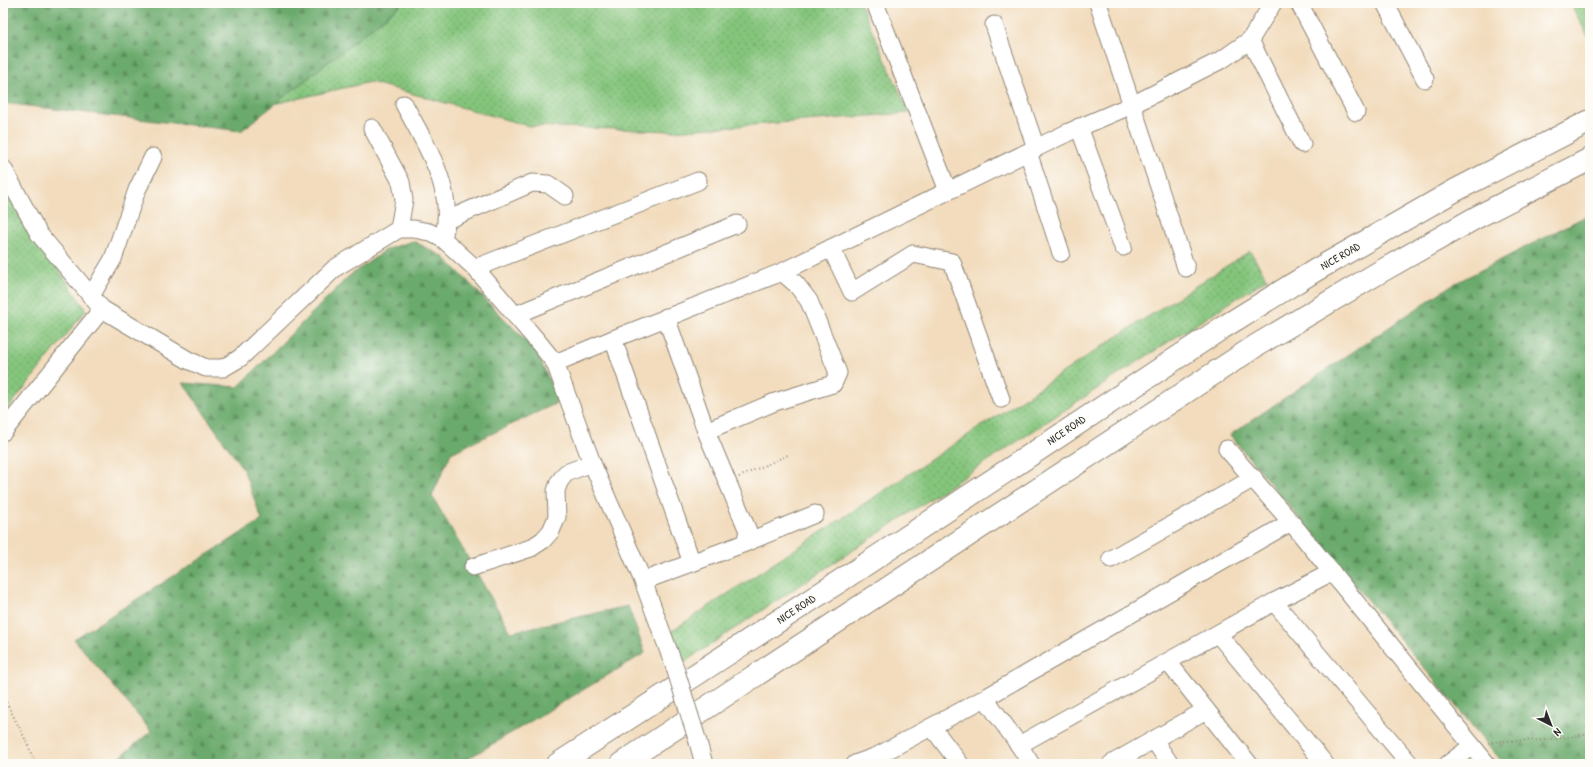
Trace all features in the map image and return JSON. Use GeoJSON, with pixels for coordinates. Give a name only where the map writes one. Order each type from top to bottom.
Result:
{"type":"FeatureCollection","features":[{"type":"Feature","properties":{"kind":"highway","name":"NICE ROAD"},"geometry":{"type":"LineString","coordinates":[[558,764],[860,568],[1222,328],[1316,270],[1454,191],[1590,121]]}},
{"type":"Feature","properties":{"kind":"highway"},"geometry":{"type":"LineString","coordinates":[[621,764],[1257,345],[1378,273],[1477,217],[1590,159]]}},
{"type":"Feature","properties":{"kind":"street"},"geometry":{"type":"LineString","coordinates":[[875,3],[948,191]]}},
{"type":"Feature","properties":{"kind":"street"},"geometry":{"type":"LineString","coordinates":[[1098,3],[1186,268]]}},
{"type":"Feature","properties":{"kind":"street"},"geometry":{"type":"LineString","coordinates":[[555,363],[782,272],[1079,127],[1132,105],[1223,59],[1250,40],[1273,3]]}},
{"type":"Feature","properties":{"kind":"street"},"geometry":{"type":"LineString","coordinates":[[1299,3],[1356,112]]}},
{"type":"Feature","properties":{"kind":"street"},"geometry":{"type":"LineString","coordinates":[[1385,3],[1425,79]]}},
{"type":"Feature","properties":{"kind":"street"},"geometry":{"type":"LineString","coordinates":[[994,25],[1032,150],[1061,253]]}},
{"type":"Feature","properties":{"kind":"street"},"geometry":{"type":"LineString","coordinates":[[1250,40],[1302,144]]}},
{"type":"Feature","properties":{"kind":"street"},"geometry":{"type":"LineString","coordinates":[[404,104],[434,162],[445,195],[447,220],[443,239]]}},
{"type":"Feature","properties":{"kind":"street"},"geometry":{"type":"LineString","coordinates":[[1079,127],[1123,247]]}},
{"type":"Feature","properties":{"kind":"street"},"geometry":{"type":"LineString","coordinates":[[372,128],[401,182],[404,200],[399,229]]}},
{"type":"Feature","properties":{"kind":"street"},"geometry":{"type":"LineString","coordinates":[[91,296],[113,259],[137,190],[153,157]]}},
{"type":"Feature","properties":{"kind":"street"},"geometry":{"type":"LineString","coordinates":[[3,168],[39,234],[102,309],[188,360],[206,368],[223,368],[240,358],[335,268],[399,229],[414,229],[429,232],[443,239],[475,268],[555,363],[592,463],[643,581],[675,668],[704,764]]}},
{"type":"Feature","properties":{"kind":"street"},"geometry":{"type":"LineString","coordinates":[[475,268],[698,181]]}},
{"type":"Feature","properties":{"kind":"street"},"geometry":{"type":"LineString","coordinates":[[447,220],[532,183],[548,184],[565,196]]}},
{"type":"Feature","properties":{"kind":"street"},"geometry":{"type":"LineString","coordinates":[[515,314],[737,224]]}},
{"type":"Feature","properties":{"kind":"street"},"geometry":{"type":"LineString","coordinates":[[831,248],[852,292],[913,254],[952,262],[1001,399]]}},
{"type":"Feature","properties":{"kind":"street"},"geometry":{"type":"LineString","coordinates":[[706,431],[776,402],[834,384],[838,373],[809,301],[796,284],[782,272]]}},
{"type":"Feature","properties":{"kind":"street"},"geometry":{"type":"LineString","coordinates":[[3,432],[102,309]]}},
{"type":"Feature","properties":{"kind":"street"},"geometry":{"type":"LineString","coordinates":[[666,318],[706,431],[748,531],[745,543]]}},
{"type":"Feature","properties":{"kind":"street"},"geometry":{"type":"LineString","coordinates":[[613,339],[692,563]]}},
{"type":"Feature","properties":{"kind":"street"},"geometry":{"type":"LineString","coordinates":[[1228,448],[1332,572],[1487,764]]}},
{"type":"Feature","properties":{"kind":"street"},"geometry":{"type":"LineString","coordinates":[[473,567],[532,548],[543,540],[552,531],[557,517],[556,491],[559,482],[566,473],[592,463]]}},
{"type":"Feature","properties":{"kind":"street"},"geometry":{"type":"LineString","coordinates":[[1111,559],[1254,478]]}},
{"type":"Feature","properties":{"kind":"street"},"geometry":{"type":"LineString","coordinates":[[643,581],[745,543],[815,514]]}},
{"type":"Feature","properties":{"kind":"street"},"geometry":{"type":"LineString","coordinates":[[855,764],[879,760],[932,727],[1291,522]]}},
{"type":"Feature","properties":{"kind":"street"},"geometry":{"type":"LineString","coordinates":[[1019,745],[1274,602],[1332,572]]}},
{"type":"Feature","properties":{"kind":"street"},"geometry":{"type":"LineString","coordinates":[[1274,602],[1410,764]]}},
{"type":"Feature","properties":{"kind":"street"},"geometry":{"type":"LineString","coordinates":[[1218,634],[1326,764]]}},
{"type":"Feature","properties":{"kind":"street"},"geometry":{"type":"LineString","coordinates":[[1168,662],[1249,764]]}},
{"type":"Feature","properties":{"kind":"street"},"geometry":{"type":"LineString","coordinates":[[985,698],[1031,764]]}},
{"type":"Feature","properties":{"kind":"street"},"geometry":{"type":"LineString","coordinates":[[1111,764],[1206,710]]}},
{"type":"Feature","properties":{"kind":"street"},"geometry":{"type":"LineString","coordinates":[[932,727],[960,764]]}},
{"type":"Feature","properties":{"kind":"street"},"geometry":{"type":"LineString","coordinates":[[1154,740],[1170,764]]}},
{"type":"Feature","properties":{"kind":"street"},"geometry":{"type":"LineString","coordinates":[[1448,764],[1472,746]]}},
{"type":"Feature","properties":{"kind":"path"},"geometry":{"type":"LineString","coordinates":[[727,482],[790,454]]}},
{"type":"Feature","properties":{"kind":"path"},"geometry":{"type":"LineString","coordinates":[[3,695],[11,714],[31,749],[34,764]]}},
{"type":"Feature","properties":{"kind":"path"},"geometry":{"type":"LineString","coordinates":[[1472,746],[1502,741],[1554,739],[1590,734]]}},
{"type":"Feature","properties":{"kind":"green space"},"geometry":{"type":"Polygon","coordinates":[[[5,3],[403,3],[241,131],[3,103],[3,26],[5,3]]]}},
{"type":"Feature","properties":{"kind":"green space"},"geometry":{"type":"Polygon","coordinates":[[[403,3],[860,3],[909,113],[672,131],[529,126],[370,82],[274,104],[403,3]]]}},
{"type":"Feature","properties":{"kind":"green space"},"geometry":{"type":"Polygon","coordinates":[[[1570,3],[1590,3],[1590,40],[1570,3]]]}},
{"type":"Feature","properties":{"kind":"green space"},"geometry":{"type":"Polygon","coordinates":[[[3,187],[86,310],[3,415],[3,187]]]}},
{"type":"Feature","properties":{"kind":"green space"},"geometry":{"type":"Polygon","coordinates":[[[1590,214],[1590,764],[1504,764],[1230,435],[1450,286],[1590,214]]]}},
{"type":"Feature","properties":{"kind":"green space"},"geometry":{"type":"Polygon","coordinates":[[[413,241],[444,257],[536,351],[559,402],[451,453],[432,496],[511,632],[628,606],[645,653],[459,764],[112,764],[151,731],[74,639],[262,520],[243,469],[183,383],[238,387],[348,277],[387,249],[413,241]]]}},
{"type":"Feature","properties":{"kind":"green space"},"geometry":{"type":"Polygon","coordinates":[[[1250,251],[1267,279],[1148,355],[681,664],[670,632],[1130,328],[1250,251]]]}}]}
